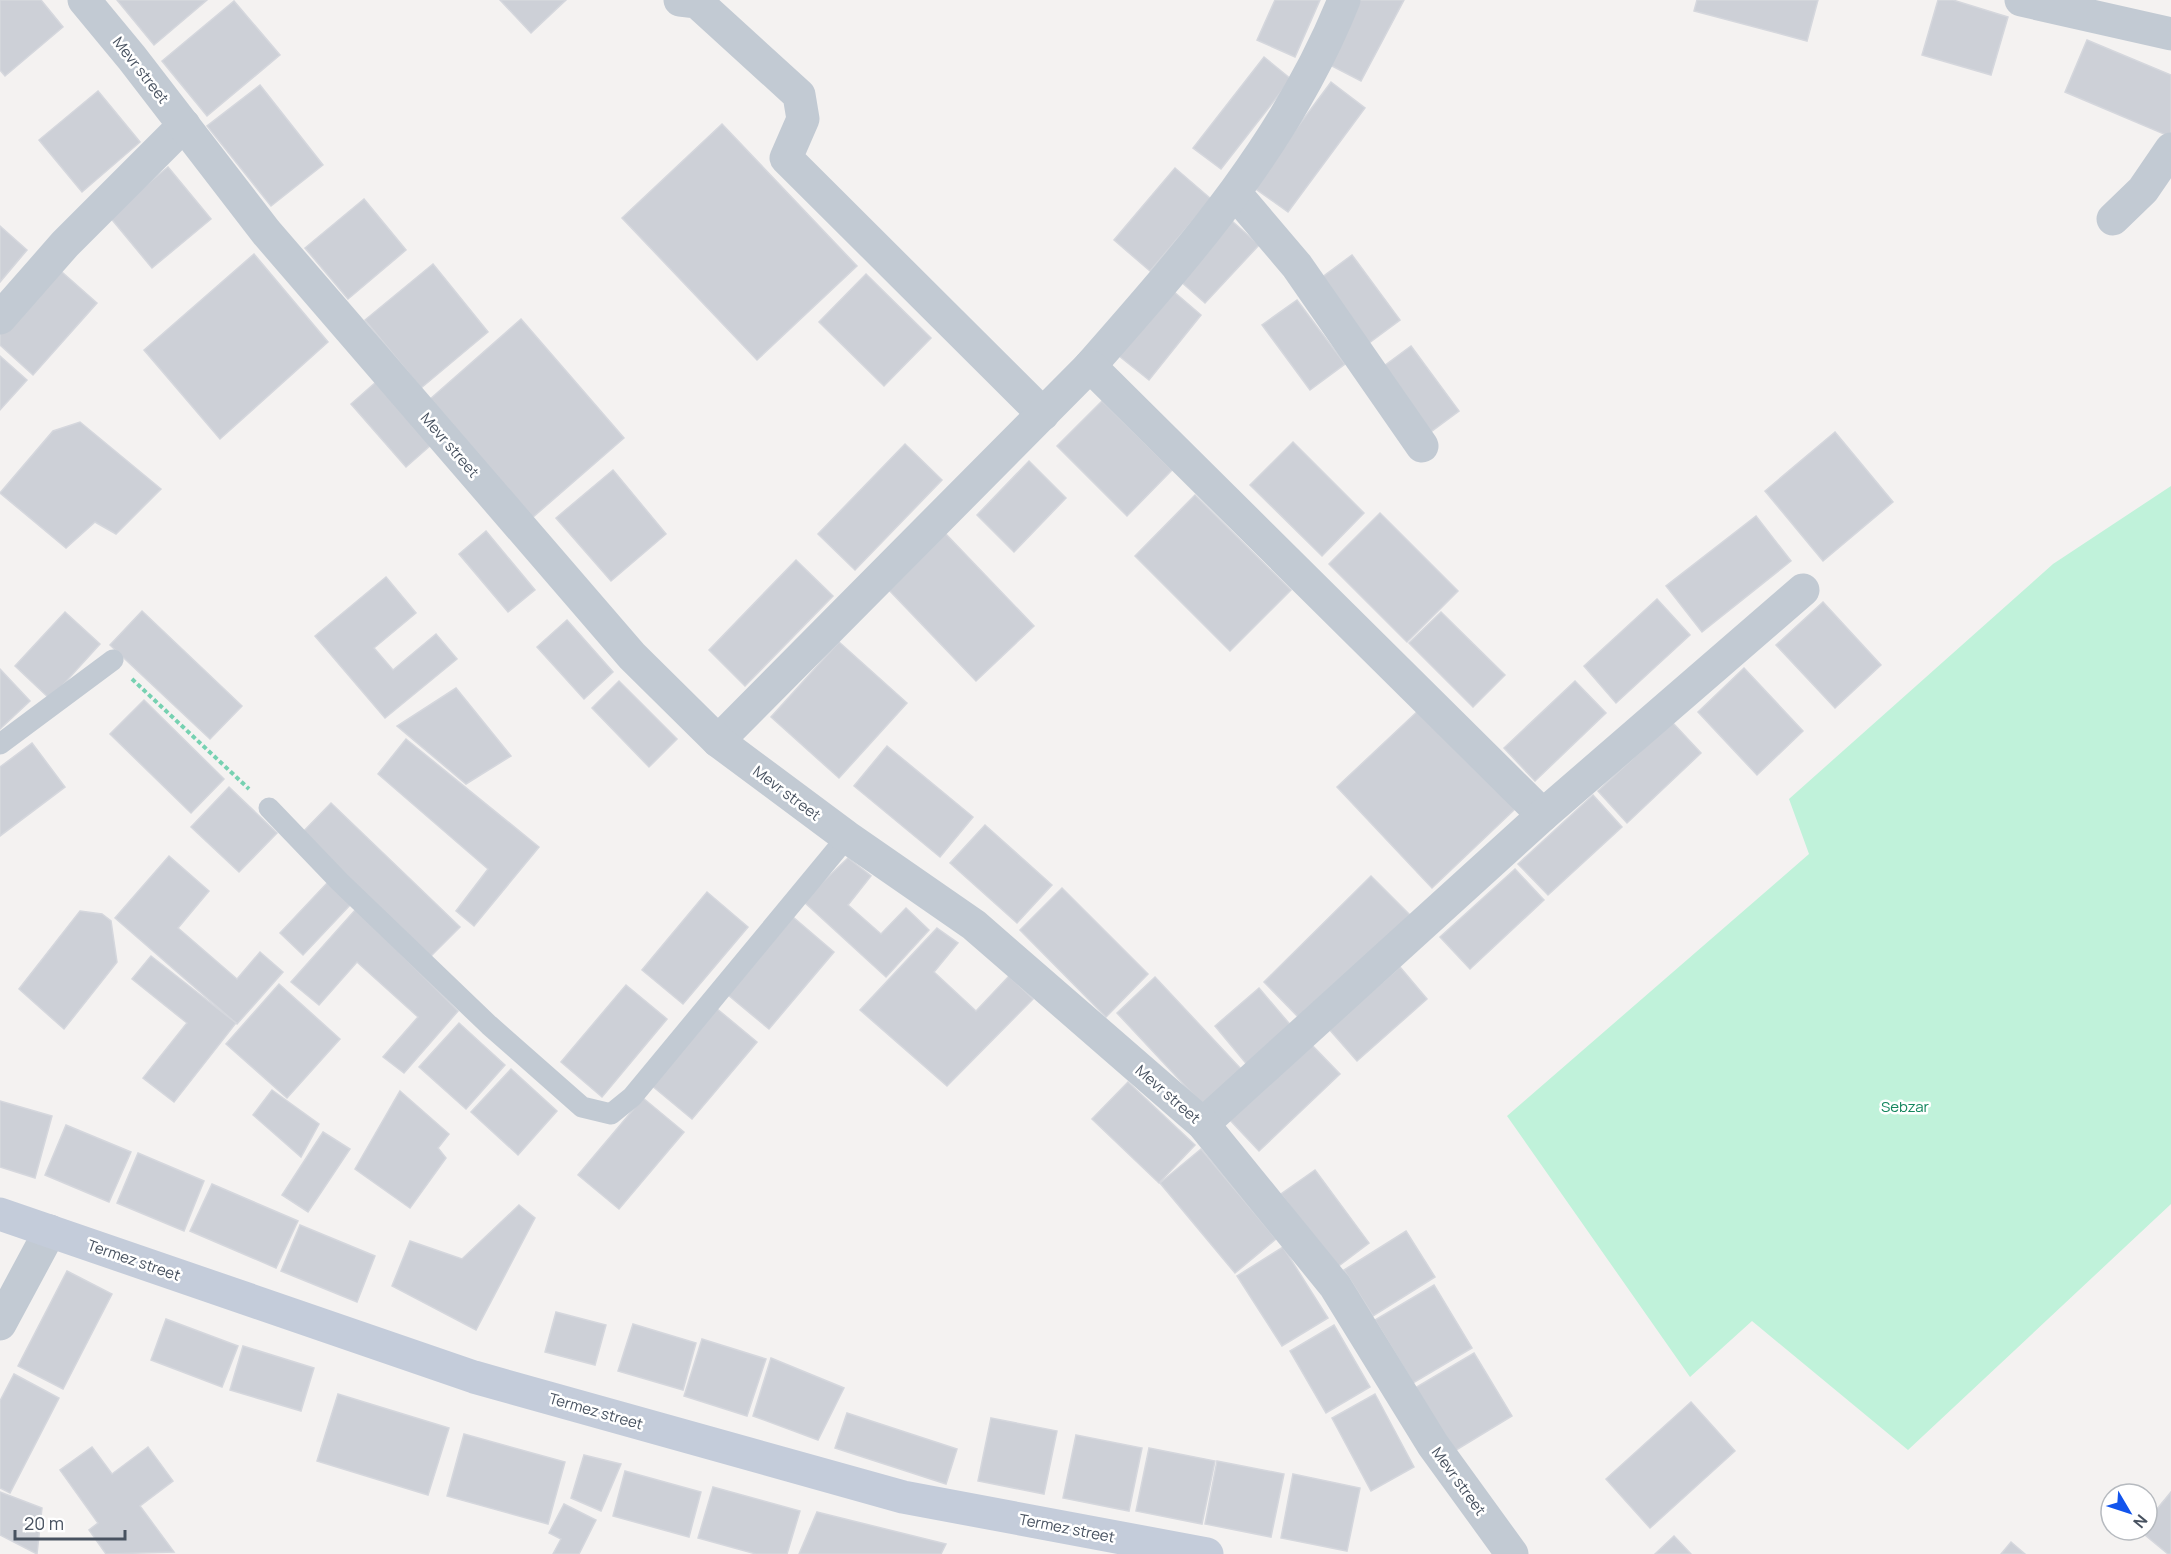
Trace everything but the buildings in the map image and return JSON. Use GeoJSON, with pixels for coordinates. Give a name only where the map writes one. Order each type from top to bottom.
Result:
{"type":"FeatureCollection","features":[{"type":"Feature","properties":{"kind":"main road","name":"Termez street"},"geometry":{"type":"LineString","coordinates":[[0,1214],[508,1387],[903,1497],[1207,1554]]}},
{"type":"Feature","properties":{"kind":"street","name":"Mevr street"},"geometry":{"type":"LineString","coordinates":[[84,0],[266,232],[632,656],[718,741],[847,837],[974,925],[1203,1124],[1335,1286],[1433,1445],[1512,1554]]}},
{"type":"Feature","properties":{"kind":"street"},"geometry":{"type":"LineString","coordinates":[[680,0],[698,2],[800,94],[803,119],[786,158],[1043,414]]}},
{"type":"Feature","properties":{"kind":"street"},"geometry":{"type":"LineString","coordinates":[[718,741],[1090,366],[1193,248],[1235,193],[1301,95],[1344,0]]}},
{"type":"Feature","properties":{"kind":"street"},"geometry":{"type":"LineString","coordinates":[[2022,0],[2171,34]]}},
{"type":"Feature","properties":{"kind":"street"},"geometry":{"type":"LineString","coordinates":[[0,318],[65,244],[184,125]]}},
{"type":"Feature","properties":{"kind":"street"},"geometry":{"type":"LineString","coordinates":[[2113,219],[2143,190],[2171,150]]}},
{"type":"Feature","properties":{"kind":"street"},"geometry":{"type":"LineString","coordinates":[[1235,193],[1297,266],[1422,446]]}},
{"type":"Feature","properties":{"kind":"street"},"geometry":{"type":"LineString","coordinates":[[1090,366],[1543,815]]}},
{"type":"Feature","properties":{"kind":"street"},"geometry":{"type":"LineString","coordinates":[[1203,1124],[1543,815],[1803,590]]}},
{"type":"Feature","properties":{"kind":"street"},"geometry":{"type":"LineString","coordinates":[[0,1324],[50,1231]]}},
{"type":"Feature","properties":{"kind":"lane"},"geometry":{"type":"LineString","coordinates":[[0,744],[113,660]]}},
{"type":"Feature","properties":{"kind":"lane"},"geometry":{"type":"LineString","coordinates":[[269,808],[340,882],[489,1025],[582,1107],[611,1114],[632,1097],[847,837]]}},
{"type":"Feature","properties":{"kind":"path"},"geometry":{"type":"LineString","coordinates":[[113,660],[269,808]]}},
{"type":"Feature","properties":{"kind":"green space","name":"Sebzar"},"geometry":{"type":"Polygon","coordinates":[[[2171,486],[2171,1204],[1908,1450],[1752,1321],[1690,1377],[1507,1116],[1809,854],[1789,799],[2053,564],[2171,486]]]}}]}
